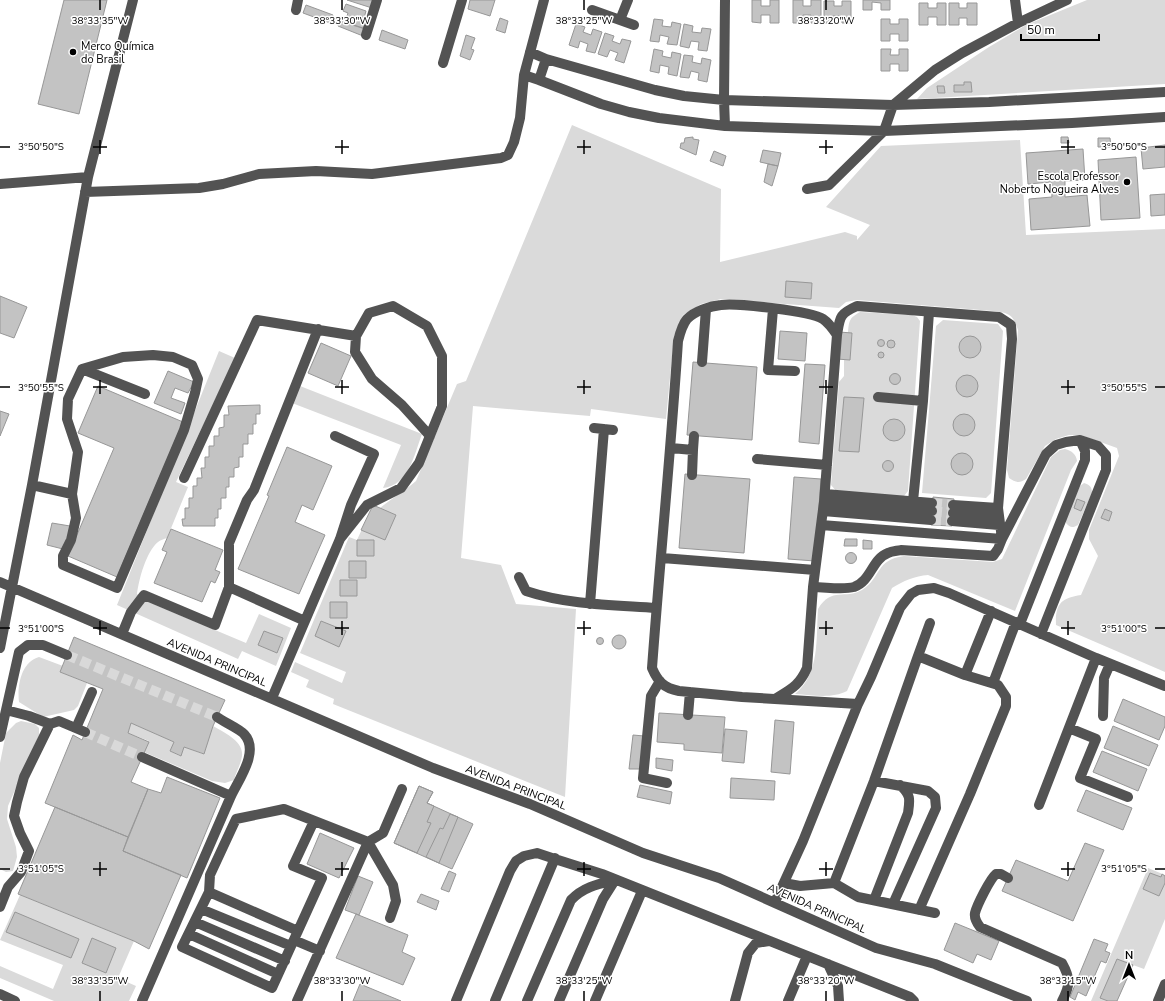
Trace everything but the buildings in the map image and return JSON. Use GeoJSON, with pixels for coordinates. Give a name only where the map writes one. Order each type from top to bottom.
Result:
{"type":"FeatureCollection","features":[{"type":"Feature","properties":{"kind":"street"},"geometry":{"type":"LineString","coordinates":[[0,648],[32,485],[88,177],[133,0]]}},
{"type":"Feature","properties":{"kind":"street"},"geometry":{"type":"LineString","coordinates":[[366,35],[377,0]]}},
{"type":"Feature","properties":{"kind":"street"},"geometry":{"type":"LineString","coordinates":[[443,63],[462,0]]}},
{"type":"Feature","properties":{"kind":"street"},"geometry":{"type":"LineString","coordinates":[[85,192],[199,188],[222,184],[259,174],[316,171],[372,174],[501,158],[508,155],[514,142],[520,118],[524,76],[544,0]]}},
{"type":"Feature","properties":{"kind":"street"},"geometry":{"type":"LineString","coordinates":[[620,20],[628,0]]}},
{"type":"Feature","properties":{"kind":"street"},"geometry":{"type":"LineString","coordinates":[[725,0],[725,126]]}},
{"type":"Feature","properties":{"kind":"street"},"geometry":{"type":"LineString","coordinates":[[1015,0],[1018,23]]}},
{"type":"Feature","properties":{"kind":"street"},"geometry":{"type":"LineString","coordinates":[[807,189],[829,185],[884,131],[894,105],[935,70],[962,53],[1018,23],[1067,0]]}},
{"type":"Feature","properties":{"kind":"street"},"geometry":{"type":"LineString","coordinates":[[592,10],[634,25]]}},
{"type":"Feature","properties":{"kind":"street"},"geometry":{"type":"LineString","coordinates":[[530,52],[546,59],[655,90],[684,96],[724,100],[894,105],[989,102],[1165,92]]}},
{"type":"Feature","properties":{"kind":"street"},"geometry":{"type":"LineString","coordinates":[[539,80],[546,59]]}},
{"type":"Feature","properties":{"kind":"street"},"geometry":{"type":"LineString","coordinates":[[524,76],[539,80],[601,104],[629,112],[659,118],[725,126],[884,131],[1072,123],[1165,117]]}},
{"type":"Feature","properties":{"kind":"street"},"geometry":{"type":"LineString","coordinates":[[0,184],[88,177]]}},
{"type":"Feature","properties":{"kind":"street"},"geometry":{"type":"LineString","coordinates":[[837,335],[823,318],[810,314],[773,309],[722,305],[695,313],[688,319],[681,329],[678,341],[671,448],[652,668],[660,681],[670,689],[775,699],[858,704]]}},
{"type":"Feature","properties":{"kind":"street"},"geometry":{"type":"LineString","coordinates":[[340,539],[366,505],[401,488],[419,463],[430,436],[442,406],[442,356],[427,326],[393,306],[369,313],[356,336],[355,352],[372,379],[402,406],[430,436]]}},
{"type":"Feature","properties":{"kind":"street"},"geometry":{"type":"LineString","coordinates":[[775,699],[793,688],[802,680],[807,668],[813,587],[824,502],[837,335],[840,317],[848,310],[857,306],[999,317],[1011,325],[1012,339],[998,517],[1002,539]]}},
{"type":"Feature","properties":{"kind":"street"},"geometry":{"type":"LineString","coordinates":[[702,362],[706,309]]}},
{"type":"Feature","properties":{"kind":"street"},"geometry":{"type":"LineString","coordinates":[[773,309],[768,370],[795,371]]}},
{"type":"Feature","properties":{"kind":"street"},"geometry":{"type":"LineString","coordinates":[[913,502],[930,312]]}},
{"type":"Feature","properties":{"kind":"street"},"geometry":{"type":"LineString","coordinates":[[184,478],[257,320],[356,336]]}},
{"type":"Feature","properties":{"kind":"street"},"geometry":{"type":"LineString","coordinates":[[122,634],[132,612],[144,595],[215,624],[229,587],[229,543],[247,500],[254,490],[318,329]]}},
{"type":"Feature","properties":{"kind":"street"},"geometry":{"type":"LineString","coordinates":[[153,355],[173,357],[192,365],[198,379],[184,430],[117,588],[63,565],[63,556],[71,540],[76,518],[72,494],[78,452],[67,420],[68,399],[82,369],[124,357],[153,355]]}},
{"type":"Feature","properties":{"kind":"street"},"geometry":{"type":"LineString","coordinates":[[82,369],[145,394]]}},
{"type":"Feature","properties":{"kind":"street"},"geometry":{"type":"LineString","coordinates":[[878,397],[922,401]]}},
{"type":"Feature","properties":{"kind":"street"},"geometry":{"type":"LineString","coordinates":[[590,604],[604,429]]}},
{"type":"Feature","properties":{"kind":"street"},"geometry":{"type":"LineString","coordinates":[[272,698],[340,539],[351,505],[374,454],[335,436]]}},
{"type":"Feature","properties":{"kind":"street"},"geometry":{"type":"LineString","coordinates":[[692,475],[694,436]]}},
{"type":"Feature","properties":{"kind":"street"},"geometry":{"type":"LineString","coordinates":[[992,683],[1085,460],[1085,451],[1080,440]]}},
{"type":"Feature","properties":{"kind":"street"},"geometry":{"type":"LineString","coordinates":[[813,587],[854,587],[866,579],[876,563],[888,553],[901,550],[992,556],[998,549],[1046,454],[1056,445],[1080,440],[1098,446],[1102,450],[1106,455],[1106,470],[1041,634]]}},
{"type":"Feature","properties":{"kind":"street"},"geometry":{"type":"LineString","coordinates":[[671,448],[693,450]]}},
{"type":"Feature","properties":{"kind":"street"},"geometry":{"type":"LineString","coordinates":[[757,459],[827,465]]}},
{"type":"Feature","properties":{"kind":"street"},"geometry":{"type":"LineString","coordinates":[[32,485],[72,494]]}},
{"type":"Feature","properties":{"kind":"street"},"geometry":{"type":"LineString","coordinates":[[824,502],[913,502],[932,511],[824,502]]}},
{"type":"Feature","properties":{"kind":"street"},"geometry":{"type":"LineString","coordinates":[[998,517],[953,513],[998,517]]}},
{"type":"Feature","properties":{"kind":"street"},"geometry":{"type":"LineString","coordinates":[[821,525],[1002,539]]}},
{"type":"Feature","properties":{"kind":"street"},"geometry":{"type":"LineString","coordinates":[[662,558],[816,570]]}},
{"type":"Feature","properties":{"kind":"street"},"geometry":{"type":"LineString","coordinates":[[519,577],[526,591],[576,603],[656,608]]}},
{"type":"Feature","properties":{"kind":"street","name":"AVENIDA PRINCIPAL"},"geometry":{"type":"LineString","coordinates":[[0,582],[433,768],[530,804],[643,853],[719,878],[876,948],[935,964],[1027,1001]]}},
{"type":"Feature","properties":{"kind":"street"},"geometry":{"type":"LineString","coordinates":[[229,587],[305,621]]}},
{"type":"Feature","properties":{"kind":"street"},"geometry":{"type":"LineString","coordinates":[[775,902],[804,841],[858,704],[900,608],[911,594],[918,590],[927,588],[937,589],[991,611],[1110,664],[1165,686]]}},
{"type":"Feature","properties":{"kind":"street"},"geometry":{"type":"LineString","coordinates":[[965,675],[991,611]]}},
{"type":"Feature","properties":{"kind":"street"},"geometry":{"type":"LineString","coordinates":[[834,883],[874,781],[930,623]]}},
{"type":"Feature","properties":{"kind":"street"},"geometry":{"type":"LineString","coordinates":[[0,737],[19,652],[28,645],[42,646],[67,655]]}},
{"type":"Feature","properties":{"kind":"street"},"geometry":{"type":"LineString","coordinates":[[918,656],[965,675],[998,685],[1006,697],[1006,706],[970,794],[918,910]]}},
{"type":"Feature","properties":{"kind":"street"},"geometry":{"type":"LineString","coordinates":[[1039,806],[1096,658]]}},
{"type":"Feature","properties":{"kind":"street"},"geometry":{"type":"LineString","coordinates":[[1103,716],[1104,678],[1110,664]]}},
{"type":"Feature","properties":{"kind":"street"},"geometry":{"type":"LineString","coordinates":[[660,681],[651,696],[643,778],[667,783]]}},
{"type":"Feature","properties":{"kind":"street"},"geometry":{"type":"LineString","coordinates":[[6,710],[30,716],[50,724],[59,721],[81,730],[92,692]]}},
{"type":"Feature","properties":{"kind":"street"},"geometry":{"type":"LineString","coordinates":[[688,715],[690,692]]}},
{"type":"Feature","properties":{"kind":"street"},"geometry":{"type":"LineString","coordinates":[[142,1001],[231,796],[249,759],[251,747],[244,734],[217,717]]}},
{"type":"Feature","properties":{"kind":"street"},"geometry":{"type":"LineString","coordinates":[[0,907],[4,885],[21,872],[29,851],[14,816],[24,777],[50,724]]}},
{"type":"Feature","properties":{"kind":"street"},"geometry":{"type":"LineString","coordinates":[[1070,728],[1096,739],[1080,778],[1128,797]]}},
{"type":"Feature","properties":{"kind":"street"},"geometry":{"type":"LineString","coordinates":[[142,757],[231,796]]}},
{"type":"Feature","properties":{"kind":"street"},"geometry":{"type":"LineString","coordinates":[[874,781],[928,791],[935,797],[936,808],[893,904]]}},
{"type":"Feature","properties":{"kind":"street"},"geometry":{"type":"LineString","coordinates":[[874,900],[908,813],[910,800],[907,791],[900,785]]}},
{"type":"Feature","properties":{"kind":"street"},"geometry":{"type":"LineString","coordinates":[[297,1001],[368,842],[383,833],[402,789]]}},
{"type":"Feature","properties":{"kind":"street"},"geometry":{"type":"LineString","coordinates":[[314,820],[293,866],[322,878],[272,988],[182,947],[210,892],[210,875],[236,819],[284,809],[314,820],[368,842],[393,885],[396,901],[390,918]]}},
{"type":"Feature","properties":{"kind":"street"},"geometry":{"type":"LineString","coordinates":[[456,1001],[510,871],[516,861],[524,856],[537,854],[554,858],[615,880],[828,964],[895,996],[910,997],[914,1001]]}},
{"type":"Feature","properties":{"kind":"street"},"geometry":{"type":"LineString","coordinates":[[495,1001],[554,858]]}},
{"type":"Feature","properties":{"kind":"street"},"geometry":{"type":"LineString","coordinates":[[1008,878],[1001,874],[996,874],[991,878],[975,913],[976,922],[980,927],[1062,963],[1068,975],[1067,991],[1062,1001]]}},
{"type":"Feature","properties":{"kind":"street"},"geometry":{"type":"LineString","coordinates":[[527,1001],[571,900],[577,893],[589,886],[615,880]]}},
{"type":"Feature","properties":{"kind":"street"},"geometry":{"type":"LineString","coordinates":[[559,1001],[603,898],[615,880]]}},
{"type":"Feature","properties":{"kind":"street"},"geometry":{"type":"LineString","coordinates":[[784,883],[800,886],[834,883],[858,897],[934,913]]}},
{"type":"Feature","properties":{"kind":"street"},"geometry":{"type":"LineString","coordinates":[[595,1001],[642,891]]}},
{"type":"Feature","properties":{"kind":"street"},"geometry":{"type":"LineString","coordinates":[[210,892],[294,939],[320,951]]}},
{"type":"Feature","properties":{"kind":"street"},"geometry":{"type":"LineString","coordinates":[[202,909],[294,939]]}},
{"type":"Feature","properties":{"kind":"street"},"geometry":{"type":"LineString","coordinates":[[195,922],[284,961]]}},
{"type":"Feature","properties":{"kind":"street"},"geometry":{"type":"LineString","coordinates":[[189,934],[278,974]]}},
{"type":"Feature","properties":{"kind":"street"},"geometry":{"type":"LineString","coordinates":[[735,1001],[748,953],[756,943],[769,941]]}},
{"type":"Feature","properties":{"kind":"street"},"geometry":{"type":"LineString","coordinates":[[788,1001],[807,956]]}},
{"type":"Feature","properties":{"kind":"street"},"geometry":{"type":"LineString","coordinates":[[828,964],[838,986],[839,1001]]}},
{"type":"Feature","properties":{"kind":"street"},"geometry":{"type":"LineString","coordinates":[[1158,1001],[1165,984]]}},
{"type":"Feature","properties":{"kind":"street"},"geometry":{"type":"LineString","coordinates":[[0,994],[15,1001]]}},
{"type":"Feature","properties":{"kind":"shaded area"},"geometry":{"type":"Polygon","coordinates":[[[1087,0],[1165,0],[1165,84],[917,99],[927,88],[989,47],[1026,25],[1087,0]]]}},
{"type":"Feature","properties":{"kind":"shaded area"},"geometry":{"type":"Polygon","coordinates":[[[572,125],[721,189],[720,262],[845,232],[857,236],[857,240],[870,225],[826,207],[881,146],[1020,140],[1026,235],[1165,229],[1165,672],[1056,625],[1058,607],[1064,600],[1081,595],[1098,556],[1089,539],[1089,530],[1119,456],[1117,448],[1081,435],[1069,435],[1056,439],[1045,446],[1026,479],[1021,482],[1017,482],[1009,478],[1007,470],[1018,330],[1010,315],[993,311],[857,300],[846,302],[839,308],[721,299],[701,304],[683,315],[674,336],[666,419],[591,409],[590,416],[473,406],[461,558],[501,565],[516,604],[576,609],[565,797],[333,704],[334,699],[306,687],[309,680],[291,672],[295,662],[342,683],[346,672],[300,653],[349,537],[357,540],[373,505],[380,508],[416,481],[457,384],[466,381],[572,125]]]}},
{"type":"Feature","properties":{"kind":"shaded area"},"geometry":{"type":"Polygon","coordinates":[[[860,312],[912,315],[917,317],[920,321],[908,491],[904,496],[898,497],[837,492],[831,485],[839,382],[844,376],[844,360],[850,360],[852,333],[848,333],[849,323],[854,316],[860,312]]]}},
{"type":"Feature","properties":{"kind":"shaded area"},"geometry":{"type":"Polygon","coordinates":[[[943,320],[998,324],[1003,331],[991,493],[986,498],[922,493],[936,326],[943,320]]]}},
{"type":"Feature","properties":{"kind":"shaded area"},"geometry":{"type":"Polygon","coordinates":[[[219,351],[235,358],[176,482],[188,487],[167,538],[158,542],[150,552],[141,574],[137,594],[146,601],[246,643],[259,614],[291,628],[276,666],[242,651],[238,659],[117,605],[219,351]]]}},
{"type":"Feature","properties":{"kind":"shaded area"},"geometry":{"type":"Polygon","coordinates":[[[300,386],[422,434],[413,460],[405,475],[392,486],[383,488],[401,445],[292,403],[300,386]]]}},
{"type":"Feature","properties":{"kind":"shaded area"},"geometry":{"type":"Polygon","coordinates":[[[1065,449],[1076,456],[1077,461],[1071,470],[1015,611],[928,575],[909,579],[892,588],[847,691],[828,696],[795,694],[803,686],[813,666],[818,609],[823,602],[834,596],[856,593],[862,590],[873,580],[883,565],[895,558],[904,556],[993,562],[1002,559],[1051,457],[1060,450],[1065,449]]]}},
{"type":"Feature","properties":{"kind":"shaded area"},"geometry":{"type":"Polygon","coordinates":[[[1084,483],[1090,486],[1092,493],[1078,525],[1070,527],[1066,523],[1066,517],[1080,486],[1084,483]]]}},
{"type":"Feature","properties":{"kind":"shaded area"},"geometry":{"type":"Polygon","coordinates":[[[39,657],[63,666],[60,672],[87,683],[78,706],[74,710],[43,717],[19,702],[20,682],[24,669],[33,660],[39,657]]]}},
{"type":"Feature","properties":{"kind":"shaded area"},"geometry":{"type":"Polygon","coordinates":[[[21,721],[35,724],[39,728],[39,735],[8,806],[7,819],[16,847],[17,857],[13,871],[6,872],[0,869],[0,763],[6,733],[16,723],[21,721]]]}},
{"type":"Feature","properties":{"kind":"shaded area"},"geometry":{"type":"Polygon","coordinates":[[[131,723],[174,742],[170,751],[180,756],[184,747],[203,754],[213,726],[236,741],[242,751],[242,756],[234,780],[225,783],[212,781],[144,752],[149,741],[128,733],[131,723]]]}},
{"type":"Feature","properties":{"kind":"shaded area"},"geometry":{"type":"Polygon","coordinates":[[[1148,868],[1165,875],[1165,919],[1144,969],[1133,965],[1117,1001],[1091,1001],[1148,868]]]}},
{"type":"Feature","properties":{"kind":"shaded area"},"geometry":{"type":"Polygon","coordinates":[[[20,895],[134,941],[118,978],[136,986],[129,1001],[54,1001],[0,978],[0,966],[53,989],[63,965],[0,940],[20,895]]]}},
{"type":"Feature","properties":{"kind":"tunnel"},"geometry":{"type":"LineString","coordinates":[[932,503],[953,505]]}},
{"type":"Feature","properties":{"kind":"tunnel"},"geometry":{"type":"LineString","coordinates":[[932,511],[953,513]]}},
{"type":"Feature","properties":{"kind":"tunnel"},"geometry":{"type":"LineString","coordinates":[[931,520],[952,521]]}},
{"type":"Feature","properties":{"kind":"tunnel"},"geometry":{"type":"LineString","coordinates":[[67,655],[217,717]]}},
{"type":"Feature","properties":{"kind":"tunnel"},"geometry":{"type":"LineString","coordinates":[[85,732],[142,757]]}},
{"type":"Feature","properties":{"kind":"place","name":"Merco Química do Brasil"},"geometry":{"type":"Point","coordinates":[73,52]}},
{"type":"Feature","properties":{"kind":"place","name":"Escola Professor Noberto Nogueira Alves"},"geometry":{"type":"Point","coordinates":[1127,182]}}]}
